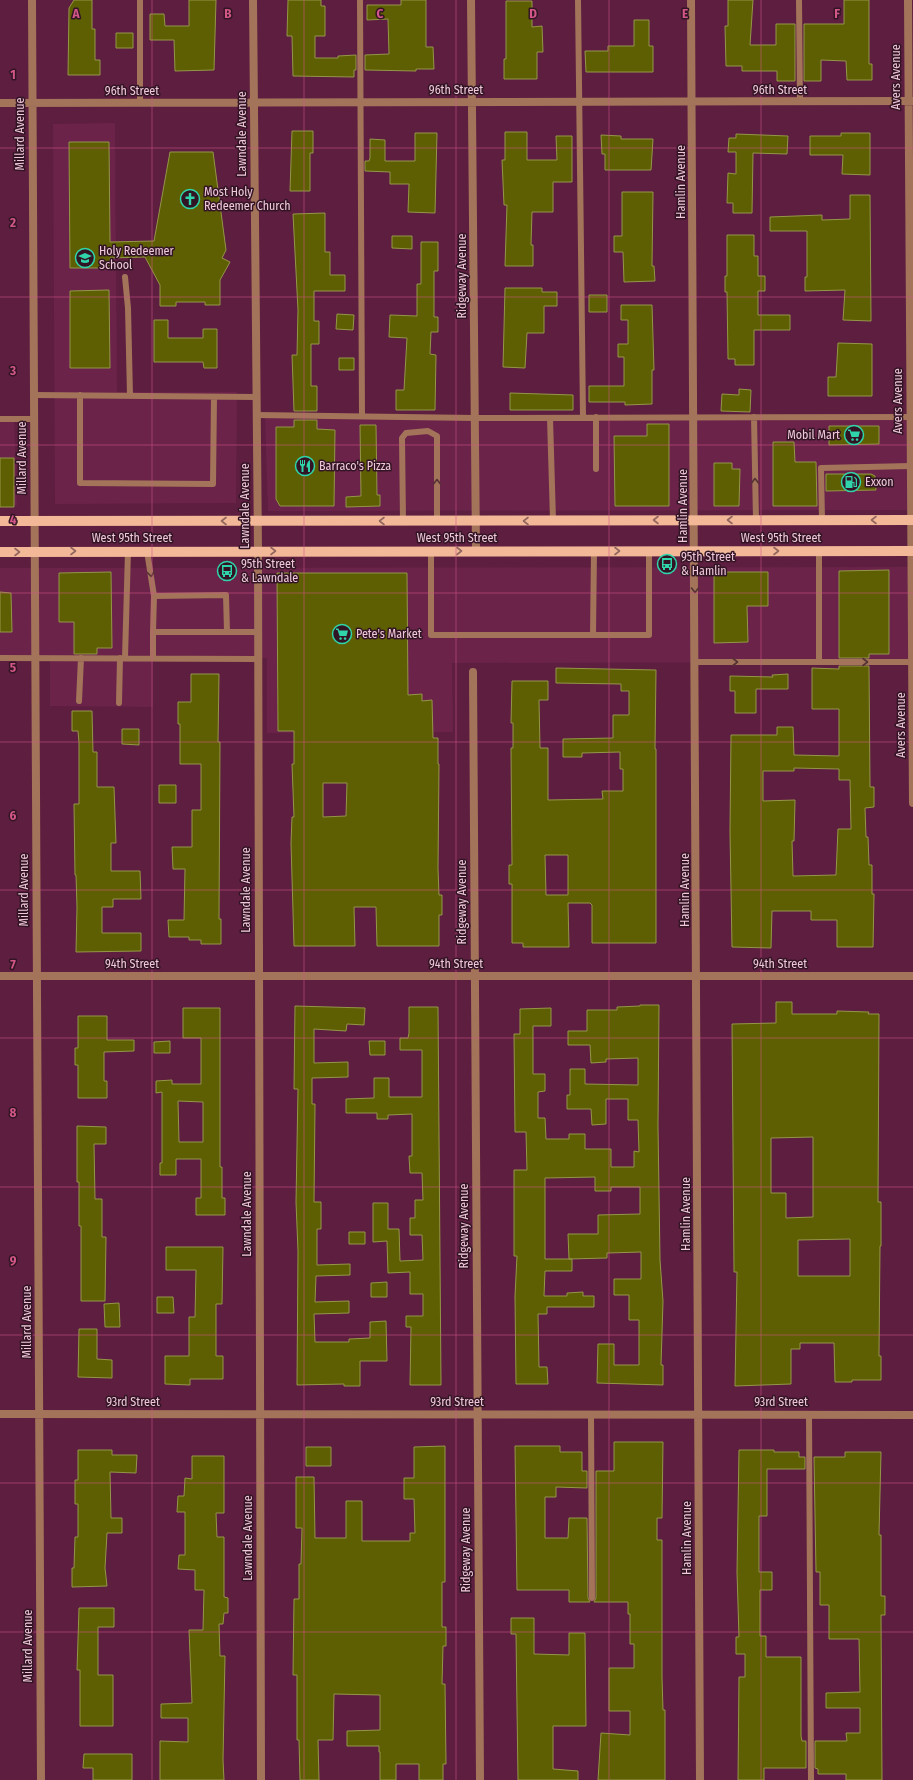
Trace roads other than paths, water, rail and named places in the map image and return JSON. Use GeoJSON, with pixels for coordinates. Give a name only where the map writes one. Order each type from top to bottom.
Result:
{"type":"FeatureCollection","features":[{"type":"Feature","properties":{"kind":"main road","name":"West 95th Street"},"geometry":{"type":"LineString","coordinates":[[0,521],[912,520]]}},
{"type":"Feature","properties":{"kind":"main road","name":"West 95th Street"},"geometry":{"type":"LineString","coordinates":[[0,552],[912,551]]}},
{"type":"Feature","properties":{"kind":"street","name":"Millard Avenue"},"geometry":{"type":"LineString","coordinates":[[32,0],[41,1780]]}},
{"type":"Feature","properties":{"kind":"street","name":"Lawndale Avenue"},"geometry":{"type":"LineString","coordinates":[[253,0],[258,551],[261,1780]]}},
{"type":"Feature","properties":{"kind":"street","name":"Ridgeway Avenue"},"geometry":{"type":"LineString","coordinates":[[471,0],[476,551]]}},
{"type":"Feature","properties":{"kind":"street","name":"Hamlin Avenue"},"geometry":{"type":"LineString","coordinates":[[691,0],[696,662],[700,1780]]}},
{"type":"Feature","properties":{"kind":"street","name":"Avers Avenue"},"geometry":{"type":"LineString","coordinates":[[908,0],[911,101],[913,803]]}},
{"type":"Feature","properties":{"kind":"street","name":"96th Street"},"geometry":{"type":"LineString","coordinates":[[0,103],[911,101]]}},
{"type":"Feature","properties":{"kind":"street","name":"Ridgeway Avenue"},"geometry":{"type":"LineString","coordinates":[[473,672],[480,1780]]}},
{"type":"Feature","properties":{"kind":"street","name":"94th Street"},"geometry":{"type":"LineString","coordinates":[[0,976],[913,976]]}},
{"type":"Feature","properties":{"kind":"street","name":"93rd Street"},"geometry":{"type":"LineString","coordinates":[[0,1414],[913,1415]]}},
{"type":"Feature","properties":{"kind":"lane"},"geometry":{"type":"LineString","coordinates":[[140,0],[140,103]]}},
{"type":"Feature","properties":{"kind":"lane"},"geometry":{"type":"LineString","coordinates":[[360,0],[362,416]]}},
{"type":"Feature","properties":{"kind":"lane"},"geometry":{"type":"LineString","coordinates":[[578,0],[583,417]]}},
{"type":"Feature","properties":{"kind":"lane"},"geometry":{"type":"LineString","coordinates":[[799,0],[800,102]]}},
{"type":"Feature","properties":{"kind":"lane"},"geometry":{"type":"LineString","coordinates":[[125,277],[128,308],[130,396]]}},
{"type":"Feature","properties":{"kind":"lane"},"geometry":{"type":"LineString","coordinates":[[34,395],[256,397]]}},
{"type":"Feature","properties":{"kind":"lane"},"geometry":{"type":"LineString","coordinates":[[80,395],[80,483],[213,484],[214,397]]}},
{"type":"Feature","properties":{"kind":"lane"},"geometry":{"type":"LineString","coordinates":[[256,415],[475,418],[912,417]]}},
{"type":"Feature","properties":{"kind":"lane"},"geometry":{"type":"LineString","coordinates":[[596,417],[596,469]]}},
{"type":"Feature","properties":{"kind":"lane"},"geometry":{"type":"LineString","coordinates":[[754,417],[756,520]]}},
{"type":"Feature","properties":{"kind":"lane"},"geometry":{"type":"LineString","coordinates":[[550,418],[553,520]]}},
{"type":"Feature","properties":{"kind":"lane"},"geometry":{"type":"LineString","coordinates":[[0,419],[34,419]]}},
{"type":"Feature","properties":{"kind":"lane"},"geometry":{"type":"LineString","coordinates":[[403,521],[402,438],[406,433],[428,431],[437,436],[436,521]]}},
{"type":"Feature","properties":{"kind":"lane"},"geometry":{"type":"LineString","coordinates":[[822,520],[821,468],[911,466]]}},
{"type":"Feature","properties":{"kind":"lane"},"geometry":{"type":"LineString","coordinates":[[147,551],[154,596],[153,658]]}},
{"type":"Feature","properties":{"kind":"lane"},"geometry":{"type":"LineString","coordinates":[[431,551],[431,635],[649,635],[649,551]]}},
{"type":"Feature","properties":{"kind":"lane"},"geometry":{"type":"LineString","coordinates":[[593,635],[594,551]]}},
{"type":"Feature","properties":{"kind":"lane"},"geometry":{"type":"LineString","coordinates":[[819,551],[819,662]]}},
{"type":"Feature","properties":{"kind":"lane"},"geometry":{"type":"LineString","coordinates":[[119,703],[128,552]]}},
{"type":"Feature","properties":{"kind":"lane"},"geometry":{"type":"LineString","coordinates":[[154,596],[226,595],[227,632]]}},
{"type":"Feature","properties":{"kind":"lane"},"geometry":{"type":"LineString","coordinates":[[153,632],[258,632]]}},
{"type":"Feature","properties":{"kind":"lane"},"geometry":{"type":"LineString","coordinates":[[0,658],[258,659]]}},
{"type":"Feature","properties":{"kind":"lane"},"geometry":{"type":"LineString","coordinates":[[79,701],[81,658]]}},
{"type":"Feature","properties":{"kind":"lane"},"geometry":{"type":"LineString","coordinates":[[696,662],[913,662]]}},
{"type":"Feature","properties":{"kind":"lane"},"geometry":{"type":"LineString","coordinates":[[591,1414],[592,1598]]}},
{"type":"Feature","properties":{"kind":"lane"},"geometry":{"type":"LineString","coordinates":[[809,1414],[811,1780]]}},
{"type":"Feature","properties":{"kind":"place","name":"Most Holy Redeemer Church"},"geometry":{"type":"Point","coordinates":[190,199]}},
{"type":"Feature","properties":{"kind":"place","name":"Holy Redeemer School"},"geometry":{"type":"Point","coordinates":[85,258]}},
{"type":"Feature","properties":{"kind":"place","name":"Mobil Mart"},"geometry":{"type":"Point","coordinates":[854,435]}},
{"type":"Feature","properties":{"kind":"place","name":"Barraco's Pizza"},"geometry":{"type":"Point","coordinates":[305,466]}},
{"type":"Feature","properties":{"kind":"place","name":"Exxon"},"geometry":{"type":"Point","coordinates":[851,482]}},
{"type":"Feature","properties":{"kind":"place","name":"95th Street & Hamlin"},"geometry":{"type":"Point","coordinates":[667,564]}},
{"type":"Feature","properties":{"kind":"place","name":"95th Street & Lawndale"},"geometry":{"type":"Point","coordinates":[227,571]}},
{"type":"Feature","properties":{"kind":"place","name":"Pete's Market"},"geometry":{"type":"Point","coordinates":[342,634]}}]}
